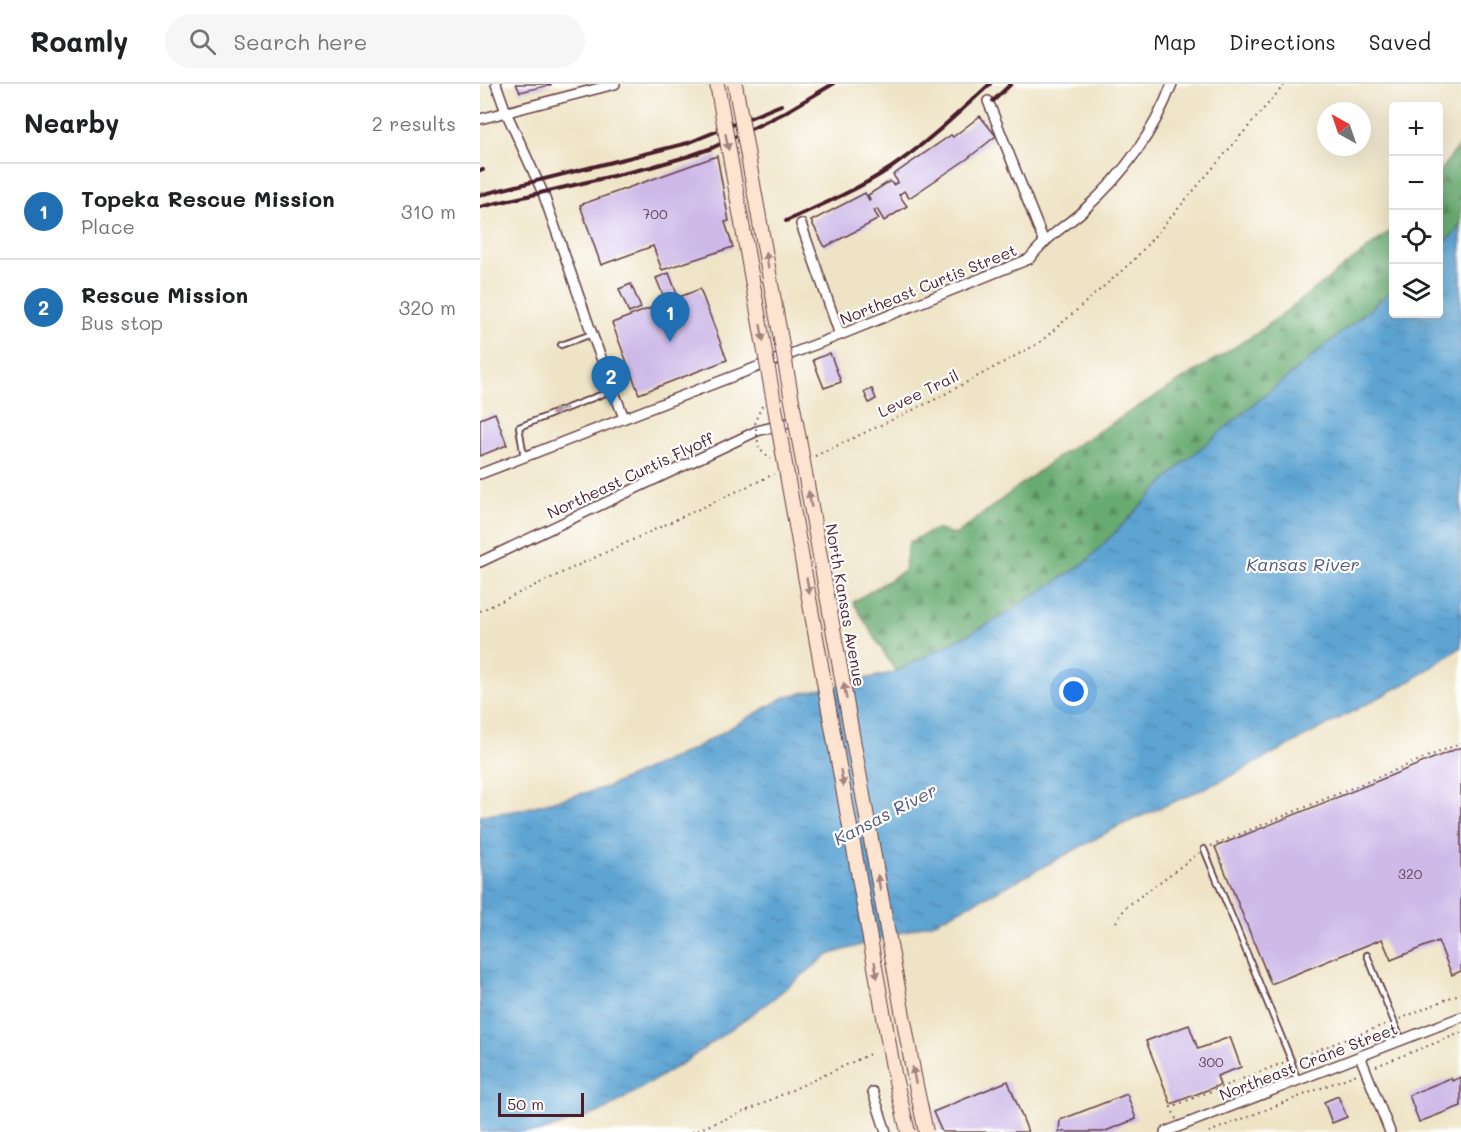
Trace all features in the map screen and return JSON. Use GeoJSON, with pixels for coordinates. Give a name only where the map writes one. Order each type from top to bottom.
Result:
{"type":"FeatureCollection","features":[{"type":"Feature","properties":{"kind":"main road","name":"North Kansas Avenue"},"geometry":{"type":"LineString","coordinates":[[717,84],[892,1062],[908,1132]]}},
{"type":"Feature","properties":{"kind":"main road","name":"North Kansas Avenue"},"geometry":{"type":"LineString","coordinates":[[735,84],[886,923],[927,1132]]}},
{"type":"Feature","properties":{"kind":"street"},"geometry":{"type":"LineString","coordinates":[[496,84],[506,112],[543,193],[624,418]]}},
{"type":"Feature","properties":{"kind":"street"},"geometry":{"type":"LineString","coordinates":[[480,119],[615,84]]}},
{"type":"Feature","properties":{"kind":"street","name":"Northeast Curtis Street"},"geometry":{"type":"LineString","coordinates":[[480,474],[840,335],[1029,259],[1044,242],[1106,189],[1125,167],[1142,144],[1172,84]]}},
{"type":"Feature","properties":{"kind":"street"},"geometry":{"type":"LineString","coordinates":[[988,101],[1044,242]]}},
{"type":"Feature","properties":{"kind":"street"},"geometry":{"type":"LineString","coordinates":[[801,224],[840,335]]}},
{"type":"Feature","properties":{"kind":"street","name":"Northeast Curtis Flyoff"},"geometry":{"type":"LineString","coordinates":[[480,562],[757,431],[796,421]]}},
{"type":"Feature","properties":{"kind":"street","name":"Northeast Crane Street"},"geometry":{"type":"LineString","coordinates":[[1165,1132],[1461,1017]]}},
{"type":"Feature","properties":{"kind":"street"},"geometry":{"type":"LineString","coordinates":[[1360,1056],[1390,1132]]}},
{"type":"Feature","properties":{"kind":"street"},"geometry":{"type":"LineString","coordinates":[[873,1092],[886,1132]]}},
{"type":"Feature","properties":{"kind":"lane"},"geometry":{"type":"LineString","coordinates":[[561,345],[592,334]]}},
{"type":"Feature","properties":{"kind":"lane"},"geometry":{"type":"LineString","coordinates":[[524,457],[519,427],[613,390]]}},
{"type":"Feature","properties":{"kind":"lane"},"geometry":{"type":"LineString","coordinates":[[1204,849],[1298,1081]]}},
{"type":"Feature","properties":{"kind":"lane"},"geometry":{"type":"LineString","coordinates":[[1367,956],[1402,1041]]}},
{"type":"Feature","properties":{"kind":"path","name":"Levee Trail"},"geometry":{"type":"LineString","coordinates":[[808,459],[934,400],[1039,343],[1134,260],[1285,84]]}},
{"type":"Feature","properties":{"kind":"path"},"geometry":{"type":"LineString","coordinates":[[480,99],[484,97]]}},
{"type":"Feature","properties":{"kind":"path"},"geometry":{"type":"LineString","coordinates":[[480,611],[778,472]]}},
{"type":"Feature","properties":{"kind":"path"},"geometry":{"type":"LineString","coordinates":[[1116,922],[1126,907],[1204,849],[1461,743]]}},
{"type":"Feature","properties":{"kind":"path"},"geometry":{"type":"LineString","coordinates":[[1171,1107],[1461,993]]}},
{"type":"Feature","properties":{"kind":"path"},"geometry":{"type":"LineString","coordinates":[[1209,1132],[1461,1033]]}},
{"type":"Feature","properties":{"kind":"path"},"geometry":{"type":"LineString","coordinates":[[692,1132],[752,1109],[872,1053]]}},
{"type":"Feature","properties":{"kind":"green space"},"geometry":{"type":"Polygon","coordinates":[[[1461,143],[1461,227],[1443,244],[1443,210],[1443,167],[1461,143]]]}},
{"type":"Feature","properties":{"kind":"green space"},"geometry":{"type":"Polygon","coordinates":[[[1389,232],[1389,294],[1184,462],[1085,563],[996,620],[896,672],[853,602],[904,571],[909,542],[936,529],[955,535],[1060,455],[1256,334],[1389,232]]]}},
{"type":"Feature","properties":{"kind":"water","name":"Kansas River"},"geometry":{"type":"Polygon","coordinates":[[[1461,227],[1461,647],[1412,680],[1223,780],[1119,826],[935,922],[828,955],[770,1001],[686,1061],[603,1111],[540,1132],[480,1132],[480,816],[520,810],[607,787],[693,749],[785,697],[896,672],[996,620],[1085,563],[1184,462],[1389,293],[1389,318],[1443,318],[1443,244],[1461,227]]]}},
{"type":"Feature","properties":{"kind":"building"},"geometry":{"type":"Polygon","coordinates":[[[516,84],[551,84],[551,85],[520,92],[516,84]]]}},
{"type":"Feature","properties":{"kind":"building"},"geometry":{"type":"Polygon","coordinates":[[[980,116],[996,136],[967,159],[909,198],[904,191],[899,195],[907,206],[884,221],[877,209],[874,211],[879,219],[825,247],[811,221],[865,193],[869,200],[868,195],[890,181],[893,185],[898,182],[893,175],[951,135],[953,137],[980,116]]]}},
{"type":"Feature","properties":{"kind":"building"},"geometry":{"type":"Polygon","coordinates":[[[717,156],[729,221],[725,222],[733,247],[662,270],[653,246],[601,265],[580,205],[717,156]]]}},
{"type":"Feature","properties":{"kind":"building"},"geometry":{"type":"Polygon","coordinates":[[[669,273],[677,294],[665,300],[656,278],[669,273]]]}},
{"type":"Feature","properties":{"kind":"building"},"geometry":{"type":"Polygon","coordinates":[[[631,284],[641,308],[629,313],[619,289],[631,284]]]}},
{"type":"Feature","properties":{"kind":"building"},"geometry":{"type":"Polygon","coordinates":[[[700,289],[727,360],[639,394],[612,323],[700,289]]]}},
{"type":"Feature","properties":{"kind":"building"},"geometry":{"type":"Polygon","coordinates":[[[830,353],[841,382],[824,388],[813,360],[830,353]]]}},
{"type":"Feature","properties":{"kind":"building"},"geometry":{"type":"Polygon","coordinates":[[[872,389],[876,399],[869,403],[864,392],[872,389]]]}},
{"type":"Feature","properties":{"kind":"building"},"geometry":{"type":"Polygon","coordinates":[[[495,413],[507,445],[480,456],[480,419],[495,413]]]}},
{"type":"Feature","properties":{"kind":"building"},"geometry":{"type":"Polygon","coordinates":[[[1461,747],[1461,971],[1452,975],[1438,941],[1391,960],[1382,939],[1271,984],[1215,847],[1461,747]]]}},
{"type":"Feature","properties":{"kind":"building"},"geometry":{"type":"Polygon","coordinates":[[[1189,1025],[1198,1049],[1230,1037],[1241,1067],[1217,1076],[1220,1085],[1171,1104],[1146,1041],[1189,1025]]]}},
{"type":"Feature","properties":{"kind":"building"},"geometry":{"type":"Polygon","coordinates":[[[1461,1077],[1461,1106],[1419,1122],[1409,1095],[1451,1078],[1452,1081],[1461,1077]]]}},
{"type":"Feature","properties":{"kind":"building"},"geometry":{"type":"Polygon","coordinates":[[[1008,1081],[1028,1132],[942,1132],[933,1112],[1008,1081]]]}},
{"type":"Feature","properties":{"kind":"building"},"geometry":{"type":"Polygon","coordinates":[[[1127,1094],[1136,1119],[1103,1132],[1059,1132],[1060,1120],[1127,1094]]]}},
{"type":"Feature","properties":{"kind":"building"},"geometry":{"type":"Polygon","coordinates":[[[1338,1096],[1347,1117],[1332,1123],[1324,1102],[1338,1096]]]}},
{"type":"Feature","properties":{"kind":"railway"},"geometry":{"type":"LineString","coordinates":[[480,207],[651,167],[712,148],[784,113],[833,84]]}},
{"type":"Feature","properties":{"kind":"railway"},"geometry":{"type":"LineString","coordinates":[[786,221],[853,190],[892,167],[930,138],[990,84]]}},
{"type":"Feature","properties":{"kind":"railway"},"geometry":{"type":"LineString","coordinates":[[993,101],[1011,84]]}},
{"type":"Feature","properties":{"kind":"railway"},"geometry":{"type":"LineString","coordinates":[[480,195],[688,143],[781,105]]}},
{"type":"Feature","properties":{"kind":"place","name":"Topeka Rescue Mission"},"geometry":{"type":"Point","coordinates":[670,342]}},
{"type":"Feature","properties":{"kind":"place","name":"Rescue Mission"},"geometry":{"type":"Point","coordinates":[611,406]}}]}
